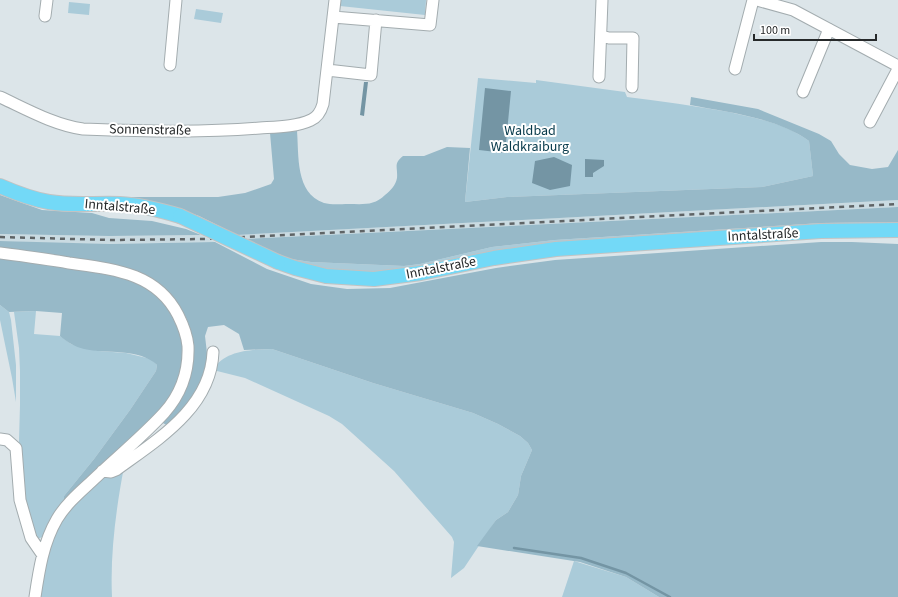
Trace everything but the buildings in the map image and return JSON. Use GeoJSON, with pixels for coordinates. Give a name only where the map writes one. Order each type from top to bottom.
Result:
{"type":"FeatureCollection","features":[{"type":"Feature","properties":{"kind":"main road","name":"Inntalstraße"},"geometry":{"type":"LineString","coordinates":[[0,186],[23,196],[48,202],[60,204],[119,204],[138,206],[180,216],[278,262],[295,268],[326,276],[374,279],[421,273],[494,258],[556,249],[813,232],[898,230]]}},
{"type":"Feature","properties":{"kind":"street"},"geometry":{"type":"LineString","coordinates":[[45,16],[47,0]]}},
{"type":"Feature","properties":{"kind":"street"},"geometry":{"type":"LineString","coordinates":[[170,65],[176,0]]}},
{"type":"Feature","properties":{"kind":"street"},"geometry":{"type":"LineString","coordinates":[[335,0],[327,70],[371,75],[376,20]]}},
{"type":"Feature","properties":{"kind":"street"},"geometry":{"type":"LineString","coordinates":[[333,17],[430,25],[433,0]]}},
{"type":"Feature","properties":{"kind":"street"},"geometry":{"type":"LineString","coordinates":[[599,77],[602,0]]}},
{"type":"Feature","properties":{"kind":"street"},"geometry":{"type":"LineString","coordinates":[[734,69],[753,0]]}},
{"type":"Feature","properties":{"kind":"street"},"geometry":{"type":"LineString","coordinates":[[757,0],[793,10],[898,66]]}},
{"type":"Feature","properties":{"kind":"street"},"geometry":{"type":"LineString","coordinates":[[803,92],[829,29]]}},
{"type":"Feature","properties":{"kind":"street"},"geometry":{"type":"LineString","coordinates":[[601,36],[609,38],[633,38],[632,87]]}},
{"type":"Feature","properties":{"kind":"street"},"geometry":{"type":"LineString","coordinates":[[870,122],[898,69]]}},
{"type":"Feature","properties":{"kind":"street","name":"Sonnenstraße"},"geometry":{"type":"LineString","coordinates":[[0,97],[52,120],[74,128],[83,129],[182,132],[273,127],[305,122],[315,118],[322,109],[327,70]]}},
{"type":"Feature","properties":{"kind":"street"},"geometry":{"type":"LineString","coordinates":[[0,253],[110,269],[138,277],[157,287],[165,295],[180,318],[186,333],[188,348],[186,374],[180,389],[171,404],[162,415],[77,494],[62,511],[51,530],[42,554],[35,597]]}},
{"type":"Feature","properties":{"kind":"street"},"geometry":{"type":"LineString","coordinates":[[102,471],[111,472],[116,470],[163,436],[183,417],[195,403],[203,390],[213,364],[213,352]]}},
{"type":"Feature","properties":{"kind":"street"},"geometry":{"type":"LineString","coordinates":[[0,438],[7,440],[16,448],[20,500],[31,538],[42,554]]}},
{"type":"Feature","properties":{"kind":"shaded area"},"geometry":{"type":"Polygon","coordinates":[[[364,82],[368,82],[364,116],[360,115],[364,82]]]}},
{"type":"Feature","properties":{"kind":"shaded area"},"geometry":{"type":"Polygon","coordinates":[[[485,88],[511,91],[505,153],[479,150],[485,88]]]}},
{"type":"Feature","properties":{"kind":"shaded area"},"geometry":{"type":"Polygon","coordinates":[[[691,97],[758,109],[819,134],[831,141],[839,154],[850,165],[872,169],[888,167],[898,150],[898,200],[237,235],[199,216],[182,210],[124,197],[218,197],[245,193],[271,184],[274,179],[270,133],[297,131],[300,172],[303,182],[308,191],[315,198],[324,203],[330,204],[363,204],[377,201],[391,190],[394,185],[397,178],[397,164],[403,156],[424,156],[447,147],[470,148],[465,202],[507,197],[762,187],[813,176],[809,141],[797,133],[767,121],[752,117],[690,105],[691,97]]]}},
{"type":"Feature","properties":{"kind":"shaded area"},"geometry":{"type":"Polygon","coordinates":[[[554,157],[572,165],[570,186],[550,190],[532,183],[535,161],[554,157]]]}},
{"type":"Feature","properties":{"kind":"shaded area"},"geometry":{"type":"Polygon","coordinates":[[[585,159],[604,160],[604,166],[593,173],[593,177],[585,177],[585,159]]]}},
{"type":"Feature","properties":{"kind":"shaded area"},"geometry":{"type":"Polygon","coordinates":[[[0,195],[42,210],[92,213],[109,218],[152,221],[186,229],[201,235],[109,236],[0,234],[0,195]]]}},
{"type":"Feature","properties":{"kind":"shaded area"},"geometry":{"type":"Polygon","coordinates":[[[898,200],[898,207],[245,239],[237,235],[898,200]]]}},
{"type":"Feature","properties":{"kind":"shaded area"},"geometry":{"type":"Polygon","coordinates":[[[898,207],[898,222],[822,223],[555,240],[492,247],[420,264],[404,266],[311,262],[284,258],[245,239],[898,207]]]}},
{"type":"Feature","properties":{"kind":"shaded area"},"geometry":{"type":"Polygon","coordinates":[[[0,234],[109,236],[201,235],[215,242],[110,244],[49,243],[0,241],[0,234]]]}},
{"type":"Feature","properties":{"kind":"shaded area"},"geometry":{"type":"Polygon","coordinates":[[[0,241],[110,244],[215,242],[267,269],[311,284],[347,289],[390,288],[496,268],[555,260],[821,242],[898,244],[898,597],[659,597],[626,577],[580,562],[477,546],[496,520],[508,512],[518,495],[521,476],[532,450],[528,443],[520,436],[473,413],[373,383],[272,349],[244,350],[239,334],[224,325],[208,327],[205,336],[209,370],[204,383],[170,427],[163,423],[167,414],[179,402],[186,390],[192,360],[192,347],[188,323],[177,302],[169,293],[160,285],[140,273],[123,267],[0,249],[0,241]]]}},
{"type":"Feature","properties":{"kind":"shaded area"},"geometry":{"type":"Polygon","coordinates":[[[0,257],[108,273],[129,279],[154,293],[161,299],[177,322],[181,333],[183,344],[183,361],[175,388],[168,400],[150,421],[64,502],[64,496],[94,459],[130,410],[156,371],[157,365],[142,356],[122,352],[84,349],[71,344],[60,336],[62,313],[36,311],[9,312],[0,305],[0,257]]]}},
{"type":"Feature","properties":{"kind":"green space"},"geometry":{"type":"Polygon","coordinates":[[[341,0],[426,0],[425,15],[340,6],[341,0]]]}},
{"type":"Feature","properties":{"kind":"green space"},"geometry":{"type":"Polygon","coordinates":[[[69,2],[90,4],[89,15],[68,13],[69,2]]]}},
{"type":"Feature","properties":{"kind":"green space"},"geometry":{"type":"Polygon","coordinates":[[[196,9],[223,13],[221,23],[194,19],[196,9]]]}},
{"type":"Feature","properties":{"kind":"green space","name":"Waldbad Waldkraiburg"},"geometry":{"type":"Polygon","coordinates":[[[478,78],[536,83],[536,80],[625,92],[627,97],[729,112],[760,119],[791,130],[809,141],[813,176],[762,187],[507,197],[465,202],[478,78]]]}},
{"type":"Feature","properties":{"kind":"green space"},"geometry":{"type":"Polygon","coordinates":[[[898,222],[898,226],[870,226],[373,274],[326,271],[284,258],[311,262],[404,266],[420,264],[492,247],[555,240],[822,223],[898,222]]]}},
{"type":"Feature","properties":{"kind":"green space"},"geometry":{"type":"Polygon","coordinates":[[[0,305],[9,312],[11,320],[16,365],[16,402],[0,320],[0,305]]]}},
{"type":"Feature","properties":{"kind":"green space"},"geometry":{"type":"Polygon","coordinates":[[[36,311],[34,334],[60,336],[71,344],[98,351],[126,353],[151,359],[157,365],[156,371],[130,410],[94,459],[64,496],[64,502],[51,520],[42,537],[38,539],[34,536],[27,518],[19,441],[20,371],[19,348],[14,312],[36,311]]]}},
{"type":"Feature","properties":{"kind":"green space"},"geometry":{"type":"Polygon","coordinates":[[[272,349],[373,383],[473,413],[520,436],[528,443],[532,450],[521,476],[518,495],[508,512],[496,520],[464,568],[451,578],[454,542],[452,537],[394,471],[342,424],[329,416],[245,378],[213,370],[224,358],[239,352],[272,349]]]}},
{"type":"Feature","properties":{"kind":"green space"},"geometry":{"type":"Polygon","coordinates":[[[124,467],[114,532],[112,597],[40,597],[44,562],[63,515],[104,474],[124,467]]]}},
{"type":"Feature","properties":{"kind":"green space"},"geometry":{"type":"Polygon","coordinates":[[[574,561],[626,577],[659,597],[562,597],[574,561]]]}},
{"type":"Feature","properties":{"kind":"waterway"},"geometry":{"type":"LineString","coordinates":[[514,548],[581,558],[626,573],[670,597]]}},
{"type":"Feature","properties":{"kind":"railway"},"geometry":{"type":"LineString","coordinates":[[0,237],[110,240],[207,239],[898,204]]}}]}
